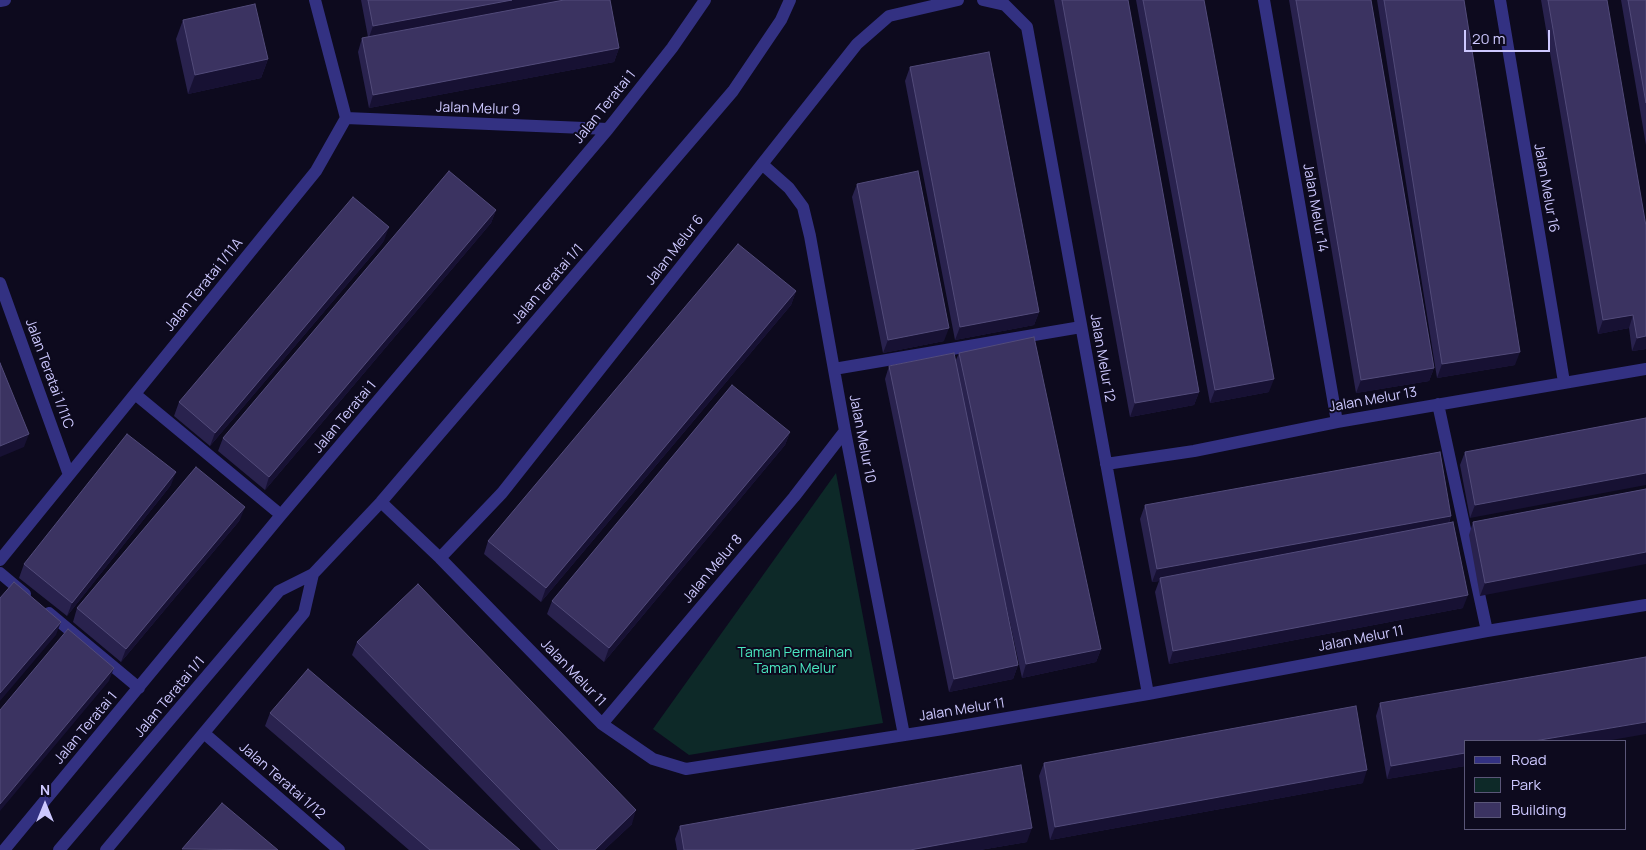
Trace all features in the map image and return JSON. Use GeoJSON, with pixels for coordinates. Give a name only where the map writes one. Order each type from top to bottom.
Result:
{"type":"FeatureCollection","features":[{"type":"Feature","properties":{"kind":"street"},"geometry":{"type":"LineString","coordinates":[[0,1],[5,0]]}},
{"type":"Feature","properties":{"kind":"street"},"geometry":{"type":"LineString","coordinates":[[315,0],[346,118]]}},
{"type":"Feature","properties":{"kind":"street","name":"Jalan Teratai 1"},"geometry":{"type":"LineString","coordinates":[[4,850],[281,515],[608,129],[672,48],[705,0]]}},
{"type":"Feature","properties":{"kind":"street","name":"Jalan Teratai 1/1"},"geometry":{"type":"LineString","coordinates":[[59,850],[279,592],[312,574],[381,502],[733,91],[781,20],[790,0]]}},
{"type":"Feature","properties":{"kind":"street","name":"Jalan Melur 6"},"geometry":{"type":"LineString","coordinates":[[440,558],[502,493],[857,44],[889,16],[958,0]]}},
{"type":"Feature","properties":{"kind":"street","name":"Jalan Melur 12"},"geometry":{"type":"LineString","coordinates":[[983,0],[1005,5],[1027,27],[1148,694]]}},
{"type":"Feature","properties":{"kind":"street","name":"Jalan Melur 14"},"geometry":{"type":"LineString","coordinates":[[1264,0],[1337,422]]}},
{"type":"Feature","properties":{"kind":"street","name":"Jalan Melur 16"},"geometry":{"type":"LineString","coordinates":[[1500,0],[1564,382]]}},
{"type":"Feature","properties":{"kind":"street","name":"Jalan Melur 9"},"geometry":{"type":"LineString","coordinates":[[346,118],[608,129]]}},
{"type":"Feature","properties":{"kind":"street","name":"Jalan Teratai 1/11A"},"geometry":{"type":"LineString","coordinates":[[0,560],[316,171],[346,118]]}},
{"type":"Feature","properties":{"kind":"street","name":"Jalan Melur 10"},"geometry":{"type":"LineString","coordinates":[[762,164],[789,188],[803,207],[904,735]]}},
{"type":"Feature","properties":{"kind":"street","name":"Jalan Teratai 1/11C"},"geometry":{"type":"LineString","coordinates":[[0,283],[69,475]]}},
{"type":"Feature","properties":{"kind":"street"},"geometry":{"type":"LineString","coordinates":[[834,369],[1081,327]]}},
{"type":"Feature","properties":{"kind":"street","name":"Jalan Melur 13"},"geometry":{"type":"LineString","coordinates":[[1106,464],[1194,451],[1337,422],[1646,369]]}},
{"type":"Feature","properties":{"kind":"street"},"geometry":{"type":"LineString","coordinates":[[135,394],[281,515]]}},
{"type":"Feature","properties":{"kind":"street"},"geometry":{"type":"LineString","coordinates":[[1438,404],[1487,631]]}},
{"type":"Feature","properties":{"kind":"street","name":"Jalan Melur 8"},"geometry":{"type":"LineString","coordinates":[[602,724],[794,497],[845,431]]}},
{"type":"Feature","properties":{"kind":"street","name":"Jalan Melur 11"},"geometry":{"type":"LineString","coordinates":[[381,502],[440,558],[602,724],[653,759],[686,769],[1148,694],[1487,631],[1646,605]]}},
{"type":"Feature","properties":{"kind":"street"},"geometry":{"type":"LineString","coordinates":[[0,573],[139,688]]}},
{"type":"Feature","properties":{"kind":"street"},"geometry":{"type":"LineString","coordinates":[[106,850],[205,734],[304,613],[312,574]]}},
{"type":"Feature","properties":{"kind":"street","name":"Jalan Teratai 1/12"},"geometry":{"type":"LineString","coordinates":[[205,734],[339,850]]}},
{"type":"Feature","properties":{"kind":"green space","name":"Taman Permainan Taman Melur"},"geometry":{"type":"Polygon","coordinates":[[[836,473],[883,723],[689,755],[653,729],[836,473]]]}},
{"type":"Feature","properties":{"kind":"building"},"geometry":{"type":"Polygon","coordinates":[[[368,0],[512,0],[373,26],[368,0]]]}},
{"type":"Feature","properties":{"kind":"building"},"geometry":{"type":"Polygon","coordinates":[[[564,0],[610,0],[619,48],[373,95],[362,38],[564,0]]]}},
{"type":"Feature","properties":{"kind":"building"},"geometry":{"type":"Polygon","coordinates":[[[1062,0],[1128,0],[1199,392],[1135,403],[1062,0]]]}},
{"type":"Feature","properties":{"kind":"building"},"geometry":{"type":"Polygon","coordinates":[[[1143,0],[1204,0],[1274,379],[1215,390],[1143,0]]]}},
{"type":"Feature","properties":{"kind":"building"},"geometry":{"type":"Polygon","coordinates":[[[1296,0],[1371,0],[1434,368],[1361,380],[1296,0]]]}},
{"type":"Feature","properties":{"kind":"building"},"geometry":{"type":"Polygon","coordinates":[[[1384,0],[1464,0],[1520,352],[1442,364],[1384,0]]]}},
{"type":"Feature","properties":{"kind":"building"},"geometry":{"type":"Polygon","coordinates":[[[1548,0],[1607,0],[1646,226],[1646,336],[1637,338],[1633,315],[1603,320],[1548,0]]]}},
{"type":"Feature","properties":{"kind":"building"},"geometry":{"type":"Polygon","coordinates":[[[1628,0],[1646,0],[1646,103],[1628,0]]]}},
{"type":"Feature","properties":{"kind":"building"},"geometry":{"type":"Polygon","coordinates":[[[255,4],[268,59],[195,75],[183,20],[255,4]]]}},
{"type":"Feature","properties":{"kind":"building"},"geometry":{"type":"Polygon","coordinates":[[[989,52],[1039,312],[960,327],[910,67],[989,52]]]}},
{"type":"Feature","properties":{"kind":"building"},"geometry":{"type":"Polygon","coordinates":[[[449,171],[496,210],[269,477],[223,438],[449,171]]]}},
{"type":"Feature","properties":{"kind":"building"},"geometry":{"type":"Polygon","coordinates":[[[918,171],[949,328],[888,340],[857,184],[918,171]]]}},
{"type":"Feature","properties":{"kind":"building"},"geometry":{"type":"Polygon","coordinates":[[[353,197],[389,227],[215,433],[179,402],[353,197]]]}},
{"type":"Feature","properties":{"kind":"building"},"geometry":{"type":"Polygon","coordinates":[[[738,244],[796,291],[546,588],[488,541],[738,244]]]}},
{"type":"Feature","properties":{"kind":"building"},"geometry":{"type":"Polygon","coordinates":[[[1034,337],[1101,649],[1026,664],[959,353],[1034,337]]]}},
{"type":"Feature","properties":{"kind":"building"},"geometry":{"type":"Polygon","coordinates":[[[954,353],[1018,665],[954,679],[889,366],[954,353]]]}},
{"type":"Feature","properties":{"kind":"building"},"geometry":{"type":"Polygon","coordinates":[[[0,363],[29,434],[0,446],[0,363]]]}},
{"type":"Feature","properties":{"kind":"building"},"geometry":{"type":"Polygon","coordinates":[[[732,385],[790,432],[609,648],[552,601],[732,385]]]}},
{"type":"Feature","properties":{"kind":"building"},"geometry":{"type":"Polygon","coordinates":[[[1646,418],[1646,473],[1475,505],[1465,452],[1646,418]]]}},
{"type":"Feature","properties":{"kind":"building"},"geometry":{"type":"Polygon","coordinates":[[[127,434],[176,472],[72,603],[24,564],[127,434]]]}},
{"type":"Feature","properties":{"kind":"building"},"geometry":{"type":"Polygon","coordinates":[[[1440,452],[1451,516],[1157,569],[1145,505],[1440,452]]]}},
{"type":"Feature","properties":{"kind":"building"},"geometry":{"type":"Polygon","coordinates":[[[196,467],[245,507],[126,649],[77,608],[196,467]]]}},
{"type":"Feature","properties":{"kind":"building"},"geometry":{"type":"Polygon","coordinates":[[[1646,489],[1646,552],[1485,583],[1473,522],[1646,489]]]}},
{"type":"Feature","properties":{"kind":"building"},"geometry":{"type":"Polygon","coordinates":[[[1453,522],[1468,595],[1173,651],[1160,578],[1453,522]]]}},
{"type":"Feature","properties":{"kind":"building"},"geometry":{"type":"Polygon","coordinates":[[[14,582],[61,622],[0,693],[0,598],[14,582]]]}},
{"type":"Feature","properties":{"kind":"building"},"geometry":{"type":"Polygon","coordinates":[[[418,584],[636,810],[595,850],[559,850],[357,642],[418,584]]]}},
{"type":"Feature","properties":{"kind":"building"},"geometry":{"type":"Polygon","coordinates":[[[68,629],[114,668],[0,804],[0,710],[68,629]]]}},
{"type":"Feature","properties":{"kind":"building"},"geometry":{"type":"Polygon","coordinates":[[[1646,657],[1646,722],[1540,740],[1464,740],[1464,753],[1391,766],[1380,703],[1646,657]]]}},
{"type":"Feature","properties":{"kind":"building"},"geometry":{"type":"Polygon","coordinates":[[[308,669],[520,850],[430,850],[270,713],[308,669]]]}},
{"type":"Feature","properties":{"kind":"building"},"geometry":{"type":"Polygon","coordinates":[[[1356,706],[1367,770],[1055,827],[1044,763],[1356,706]]]}},
{"type":"Feature","properties":{"kind":"building"},"geometry":{"type":"Polygon","coordinates":[[[1021,765],[1032,828],[910,850],[684,850],[680,826],[1021,765]]]}},
{"type":"Feature","properties":{"kind":"building"},"geometry":{"type":"Polygon","coordinates":[[[222,803],[278,850],[182,849],[222,803]]]}}]}
